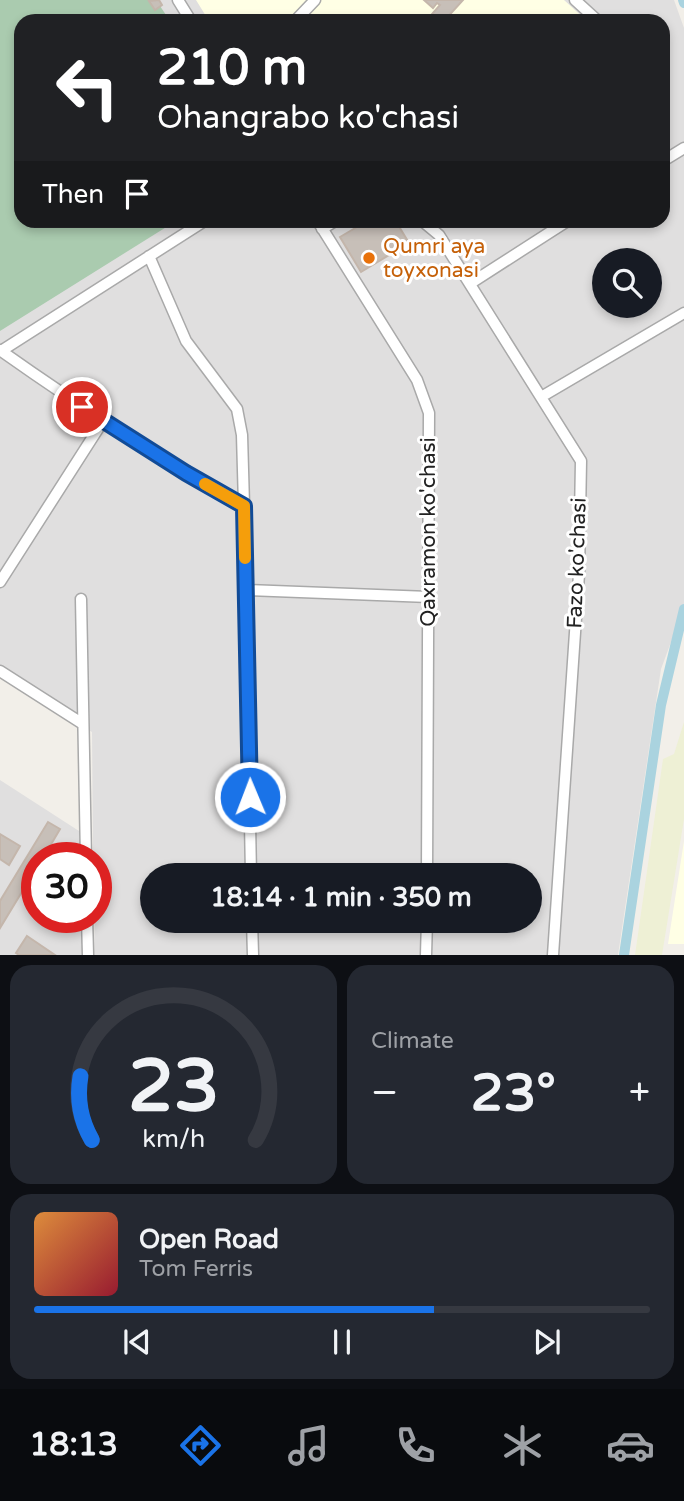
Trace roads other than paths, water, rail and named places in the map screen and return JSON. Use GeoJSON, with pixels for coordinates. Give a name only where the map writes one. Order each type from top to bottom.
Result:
{"type":"FeatureCollection","features":[{"type":"Feature","properties":{"kind":"street"},"geometry":{"type":"LineString","coordinates":[[302,14],[315,0]]}},
{"type":"Feature","properties":{"kind":"street"},"geometry":{"type":"LineString","coordinates":[[575,0],[590,14]]}},
{"type":"Feature","properties":{"kind":"street"},"geometry":{"type":"LineString","coordinates":[[193,228],[0,350],[103,421],[244,506]]}},
{"type":"Feature","properties":{"kind":"street","name":"Qaxramon ko'chasi"},"geometry":{"type":"LineString","coordinates":[[321,228],[417,380],[429,413],[427,863]]}},
{"type":"Feature","properties":{"kind":"street","name":"Fazo ko'chasi"},"geometry":{"type":"LineString","coordinates":[[433,228],[471,283],[581,461],[579,574],[553,955]]}},
{"type":"Feature","properties":{"kind":"street"},"geometry":{"type":"LineString","coordinates":[[471,283],[557,228]]}},
{"type":"Feature","properties":{"kind":"street"},"geometry":{"type":"LineString","coordinates":[[149,256],[186,341],[237,409],[242,435],[251,863]]}},
{"type":"Feature","properties":{"kind":"street"},"geometry":{"type":"LineString","coordinates":[[541,397],[684,313]]}},
{"type":"Feature","properties":{"kind":"street"},"geometry":{"type":"LineString","coordinates":[[0,582],[103,421]]}},
{"type":"Feature","properties":{"kind":"street"},"geometry":{"type":"LineString","coordinates":[[246,590],[429,597]]}},
{"type":"Feature","properties":{"kind":"street"},"geometry":{"type":"LineString","coordinates":[[81,599],[86,842]]}},
{"type":"Feature","properties":{"kind":"street"},"geometry":{"type":"LineString","coordinates":[[0,671],[83,724]]}},
{"type":"Feature","properties":{"kind":"street"},"geometry":{"type":"LineString","coordinates":[[87,933],[88,955]]}},
{"type":"Feature","properties":{"kind":"street"},"geometry":{"type":"LineString","coordinates":[[252,933],[253,955]]}},
{"type":"Feature","properties":{"kind":"street"},"geometry":{"type":"LineString","coordinates":[[426,955],[427,933]]}},
{"type":"Feature","properties":{"kind":"waterway"},"geometry":{"type":"LineString","coordinates":[[624,955],[661,705],[684,609]]}},
{"type":"Feature","properties":{"kind":"place","name":"Qumri aya toyxonasi"},"geometry":{"type":"Point","coordinates":[369,258]}}]}
